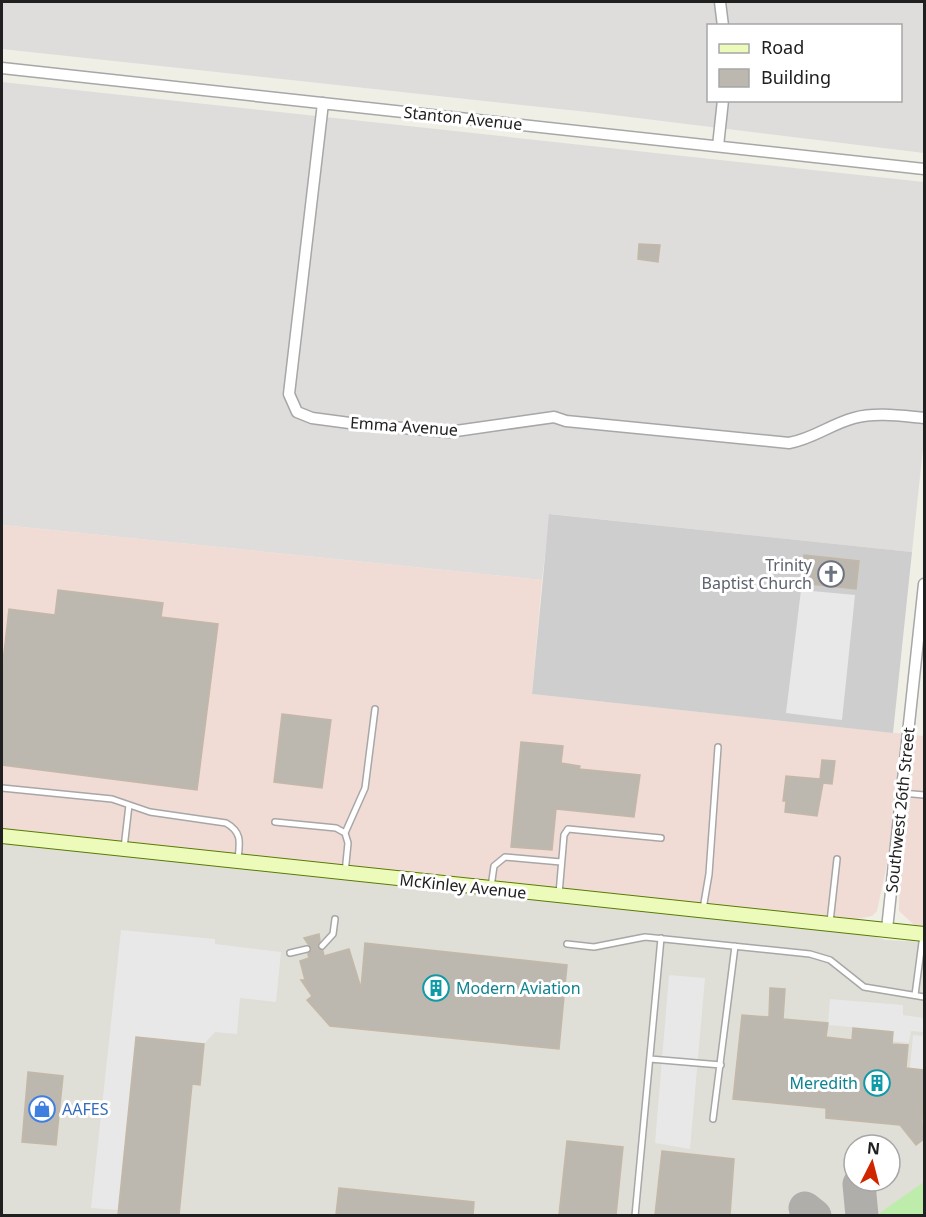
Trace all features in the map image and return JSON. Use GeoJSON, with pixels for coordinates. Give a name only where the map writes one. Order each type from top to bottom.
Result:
{"type":"FeatureCollection","features":[{"type":"Feature","properties":{"kind":"main road","name":"McKinley Avenue"},"geometry":{"type":"LineString","coordinates":[[2,836],[924,934]]}},
{"type":"Feature","properties":{"kind":"street"},"geometry":{"type":"LineString","coordinates":[[720,2],[723,24]]}},
{"type":"Feature","properties":{"kind":"street","name":"Stanton Avenue"},"geometry":{"type":"LineString","coordinates":[[2,68],[924,169]]}},
{"type":"Feature","properties":{"kind":"street"},"geometry":{"type":"LineString","coordinates":[[718,146],[723,102]]}},
{"type":"Feature","properties":{"kind":"street","name":"Emma Avenue"},"geometry":{"type":"LineString","coordinates":[[323,103],[289,394],[297,412],[312,418],[346,423],[449,432],[554,417],[589,423],[789,443],[819,435],[855,418],[870,415],[924,418]]}},
{"type":"Feature","properties":{"kind":"street","name":"Southwest 26th Street"},"geometry":{"type":"LineString","coordinates":[[887,929],[921,645],[924,584]]}},
{"type":"Feature","properties":{"kind":"lane"},"geometry":{"type":"LineString","coordinates":[[345,874],[348,843],[345,833],[365,789],[375,709]]}},
{"type":"Feature","properties":{"kind":"lane"},"geometry":{"type":"LineString","coordinates":[[703,911],[710,874],[718,747]]}},
{"type":"Feature","properties":{"kind":"lane"},"geometry":{"type":"LineString","coordinates":[[2,788],[112,799],[150,813],[226,823],[236,828],[240,838],[238,862]]}},
{"type":"Feature","properties":{"kind":"lane"},"geometry":{"type":"LineString","coordinates":[[902,793],[924,795]]}},
{"type":"Feature","properties":{"kind":"lane"},"geometry":{"type":"LineString","coordinates":[[123,849],[129,805]]}},
{"type":"Feature","properties":{"kind":"lane"},"geometry":{"type":"LineString","coordinates":[[275,822],[336,828],[345,833]]}},
{"type":"Feature","properties":{"kind":"lane"},"geometry":{"type":"LineString","coordinates":[[559,896],[564,835],[568,829],[661,838]]}},
{"type":"Feature","properties":{"kind":"lane"},"geometry":{"type":"LineString","coordinates":[[490,889],[494,866],[505,857],[561,862]]}},
{"type":"Feature","properties":{"kind":"lane"},"geometry":{"type":"LineString","coordinates":[[830,924],[837,859]]}},
{"type":"Feature","properties":{"kind":"lane"},"geometry":{"type":"LineString","coordinates":[[322,946],[333,934],[336,919]]}},
{"type":"Feature","properties":{"kind":"lane"},"geometry":{"type":"LineString","coordinates":[[915,995],[924,934]]}},
{"type":"Feature","properties":{"kind":"lane"},"geometry":{"type":"LineString","coordinates":[[567,944],[594,947],[628,939],[662,939],[819,956],[830,960],[864,987],[924,997]]}},
{"type":"Feature","properties":{"kind":"lane"},"geometry":{"type":"LineString","coordinates":[[635,1215],[662,939]]}},
{"type":"Feature","properties":{"kind":"lane"},"geometry":{"type":"LineString","coordinates":[[713,1119],[735,946]]}},
{"type":"Feature","properties":{"kind":"lane"},"geometry":{"type":"LineString","coordinates":[[290,953],[307,949]]}},
{"type":"Feature","properties":{"kind":"lane"},"geometry":{"type":"LineString","coordinates":[[650,1059],[721,1065]]}},
{"type":"Feature","properties":{"kind":"shaded area"},"geometry":{"type":"Polygon","coordinates":[[[2,2],[924,2],[924,153],[597,113],[2,49],[2,2]]]}},
{"type":"Feature","properties":{"kind":"shaded area"},"geometry":{"type":"Polygon","coordinates":[[[2,82],[924,182],[924,439],[912,552],[550,514],[542,580],[2,525],[2,82]]]}},
{"type":"Feature","properties":{"kind":"shaded area"},"geometry":{"type":"Polygon","coordinates":[[[549,514],[912,552],[893,733],[532,694],[549,514]]]}},
{"type":"Feature","properties":{"kind":"shaded area"},"geometry":{"type":"Polygon","coordinates":[[[2,525],[542,580],[532,694],[924,736],[924,934],[899,911],[901,798],[877,911],[872,916],[830,924],[2,836],[2,525]]]}},
{"type":"Feature","properties":{"kind":"shaded area"},"geometry":{"type":"Polygon","coordinates":[[[801,590],[855,595],[842,720],[786,713],[801,590]]]}},
{"type":"Feature","properties":{"kind":"shaded area"},"geometry":{"type":"Polygon","coordinates":[[[2,836],[830,924],[886,940],[924,942],[924,1215],[2,1216],[2,836]]]}},
{"type":"Feature","properties":{"kind":"shaded area"},"geometry":{"type":"Polygon","coordinates":[[[121,930],[215,939],[215,944],[281,952],[276,1002],[240,998],[237,1034],[215,1032],[204,1044],[136,1037],[119,1210],[91,1208],[121,930]]]}},
{"type":"Feature","properties":{"kind":"shaded area"},"geometry":{"type":"Polygon","coordinates":[[[669,975],[705,978],[690,1149],[655,1143],[669,975]]]}},
{"type":"Feature","properties":{"kind":"shaded area"},"geometry":{"type":"Polygon","coordinates":[[[830,999],[903,1005],[903,1015],[924,1018],[924,1070],[910,1068],[913,1035],[922,1036],[923,1032],[911,1031],[909,1043],[892,1041],[893,1031],[828,1025],[830,999]]]}},
{"type":"Feature","properties":{"kind":"green space"},"geometry":{"type":"Polygon","coordinates":[[[924,1182],[924,1215],[878,1215],[881,1212],[924,1182]]]}},
{"type":"Feature","properties":{"kind":"building"},"geometry":{"type":"Polygon","coordinates":[[[639,244],[660,245],[658,262],[638,259],[639,244]]]}},
{"type":"Feature","properties":{"kind":"building","name":"Trinity Baptist Church"},"geometry":{"type":"Polygon","coordinates":[[[804,555],[859,561],[856,589],[801,583],[804,555]]]}},
{"type":"Feature","properties":{"kind":"building"},"geometry":{"type":"Polygon","coordinates":[[[58,590],[163,603],[161,617],[218,624],[197,790],[2,765],[2,670],[9,609],[55,615],[58,590]]]}},
{"type":"Feature","properties":{"kind":"building"},"geometry":{"type":"Polygon","coordinates":[[[282,714],[331,720],[322,788],[274,782],[282,714]]]}},
{"type":"Feature","properties":{"kind":"building"},"geometry":{"type":"Polygon","coordinates":[[[521,742],[563,746],[561,763],[580,766],[579,769],[640,775],[634,817],[556,809],[552,850],[511,847],[521,742]]]}},
{"type":"Feature","properties":{"kind":"building"},"geometry":{"type":"Polygon","coordinates":[[[822,760],[835,761],[832,784],[823,783],[817,816],[785,812],[786,801],[783,801],[786,776],[820,779],[822,760]]]}},
{"type":"Feature","properties":{"kind":"building","name":"Modern Aviation"},"geometry":{"type":"Polygon","coordinates":[[[319,934],[320,941],[317,947],[323,951],[324,956],[349,949],[361,988],[365,943],[567,965],[559,1049],[330,1026],[307,1000],[312,996],[301,980],[305,980],[300,961],[309,958],[308,954],[312,950],[304,938],[319,934]]]}},
{"type":"Feature","properties":{"kind":"building"},"geometry":{"type":"Polygon","coordinates":[[[770,988],[785,989],[783,1019],[828,1023],[826,1037],[852,1040],[853,1028],[893,1032],[892,1044],[908,1045],[906,1068],[924,1070],[922,1123],[924,1139],[916,1145],[900,1125],[826,1118],[826,1108],[733,1099],[742,1015],[769,1017],[770,988]]]}},
{"type":"Feature","properties":{"kind":"building"},"geometry":{"type":"Polygon","coordinates":[[[136,1037],[204,1044],[200,1085],[192,1084],[179,1215],[118,1215],[136,1037]]]}},
{"type":"Feature","properties":{"kind":"building","name":"AAFES"},"geometry":{"type":"Polygon","coordinates":[[[28,1072],[63,1076],[56,1145],[22,1142],[28,1072]]]}},
{"type":"Feature","properties":{"kind":"building"},"geometry":{"type":"Polygon","coordinates":[[[567,1141],[623,1147],[616,1215],[559,1215],[567,1141]]]}},
{"type":"Feature","properties":{"kind":"building"},"geometry":{"type":"Polygon","coordinates":[[[662,1151],[734,1159],[730,1215],[655,1215],[662,1151]]]}},
{"type":"Feature","properties":{"kind":"building"},"geometry":{"type":"Polygon","coordinates":[[[339,1188],[474,1202],[473,1215],[336,1215],[339,1188]]]}},
{"type":"Feature","properties":{"kind":"taxiway"},"geometry":{"type":"LineString","coordinates":[[860,1193],[862,1216]]}},
{"type":"Feature","properties":{"kind":"taxiway"},"geometry":{"type":"LineString","coordinates":[[805,1208],[815,1216]]}},
{"type":"Feature","properties":{"kind":"place","name":"Trinity Baptist Church"},"geometry":{"type":"Point","coordinates":[831,574]}},
{"type":"Feature","properties":{"kind":"place","name":"Modern Aviation"},"geometry":{"type":"Point","coordinates":[436,988]}},
{"type":"Feature","properties":{"kind":"place","name":"Meredith"},"geometry":{"type":"Point","coordinates":[877,1083]}},
{"type":"Feature","properties":{"kind":"place","name":"AAFES"},"geometry":{"type":"Point","coordinates":[42,1109]}}]}
